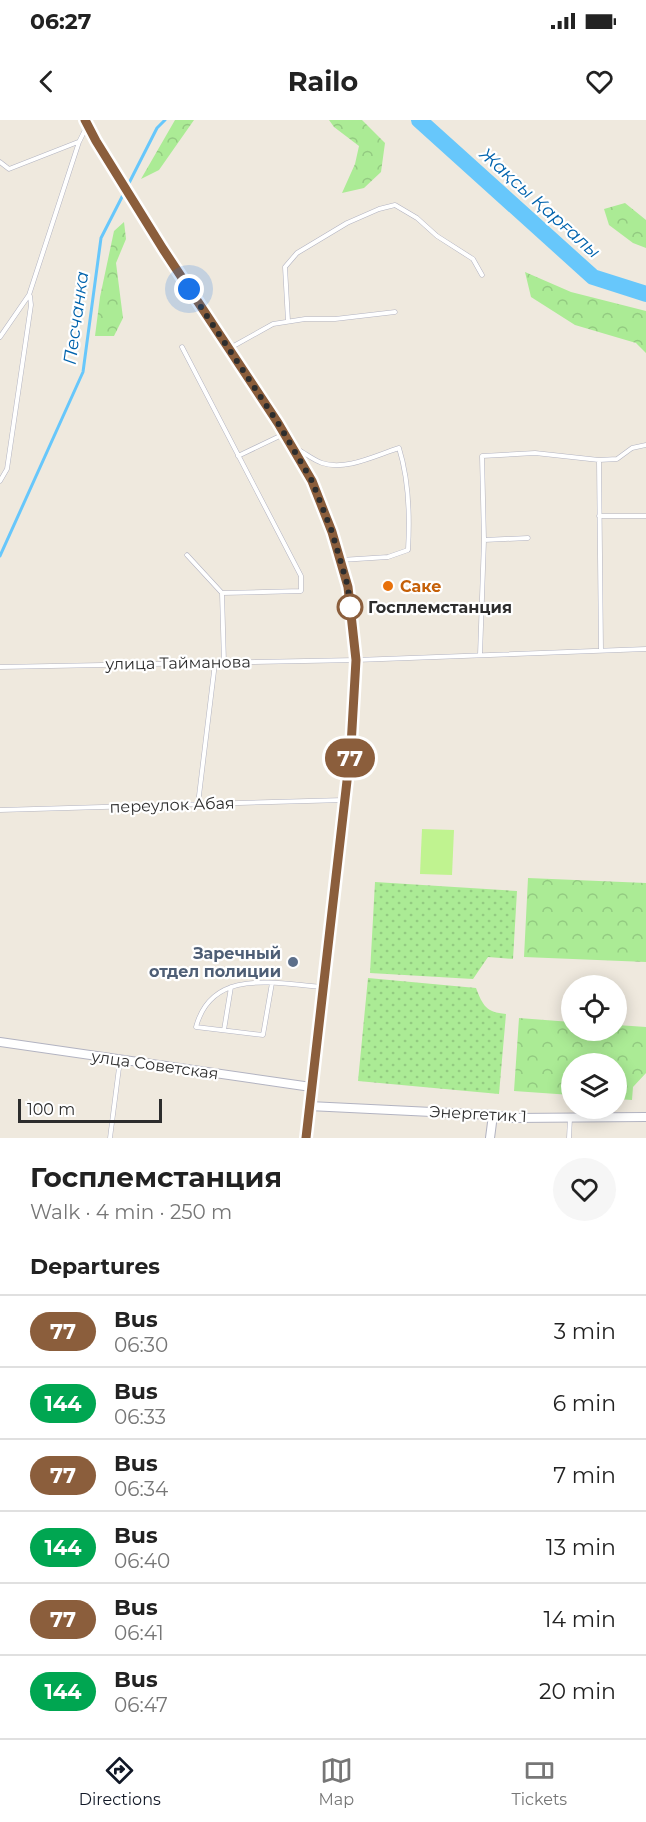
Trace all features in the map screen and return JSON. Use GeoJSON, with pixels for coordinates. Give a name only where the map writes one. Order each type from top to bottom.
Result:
{"type":"FeatureCollection","features":[{"type":"Feature","properties":{"kind":"street"},"geometry":{"type":"LineString","coordinates":[[86,122],[163,249],[285,434],[312,481],[332,532],[348,587],[356,660],[351,746],[306,1138]]}},
{"type":"Feature","properties":{"kind":"street","name":"улца Советская"},"geometry":{"type":"LineString","coordinates":[[0,1042],[311,1087]]}},
{"type":"Feature","properties":{"kind":"street","name":"Энергетик 1"},"geometry":{"type":"LineString","coordinates":[[309,1106],[493,1115],[513,1118],[561,1117]]}},
{"type":"Feature","properties":{"kind":"street"},"geometry":{"type":"LineString","coordinates":[[490,1138],[493,1115]]}},
{"type":"Feature","properties":{"kind":"street","name":"Энергетик 1"},"geometry":{"type":"LineString","coordinates":[[627,1117],[646,1117]]}},
{"type":"Feature","properties":{"kind":"lane"},"geometry":{"type":"LineString","coordinates":[[0,337],[29,295],[86,122]]}},
{"type":"Feature","properties":{"kind":"lane"},"geometry":{"type":"LineString","coordinates":[[0,162],[9,169],[79,142]]}},
{"type":"Feature","properties":{"kind":"lane"},"geometry":{"type":"LineString","coordinates":[[288,321],[285,267],[297,253],[347,223],[379,208],[395,205],[417,218],[437,236],[473,259],[482,275]]}},
{"type":"Feature","properties":{"kind":"lane"},"geometry":{"type":"LineString","coordinates":[[0,481],[7,469],[31,305],[29,295]]}},
{"type":"Feature","properties":{"kind":"lane"},"geometry":{"type":"LineString","coordinates":[[229,349],[273,324],[395,312]]}},
{"type":"Feature","properties":{"kind":"lane"},"geometry":{"type":"LineString","coordinates":[[182,347],[301,576],[301,591],[222,593]]}},
{"type":"Feature","properties":{"kind":"lane"},"geometry":{"type":"LineString","coordinates":[[238,456],[285,434]]}},
{"type":"Feature","properties":{"kind":"lane"},"geometry":{"type":"LineString","coordinates":[[291,445],[320,462],[335,465],[356,462],[399,448],[406,469],[408,550],[388,557],[340,560]]}},
{"type":"Feature","properties":{"kind":"lane"},"geometry":{"type":"LineString","coordinates":[[480,655],[484,540],[482,456],[535,453],[617,459],[632,448],[646,445]]}},
{"type":"Feature","properties":{"kind":"lane"},"geometry":{"type":"LineString","coordinates":[[599,459],[601,650]]}},
{"type":"Feature","properties":{"kind":"lane"},"geometry":{"type":"LineString","coordinates":[[599,516],[646,516]]}},
{"type":"Feature","properties":{"kind":"lane"},"geometry":{"type":"LineString","coordinates":[[484,540],[528,538]]}},
{"type":"Feature","properties":{"kind":"lane"},"geometry":{"type":"LineString","coordinates":[[187,555],[222,593],[224,663]]}},
{"type":"Feature","properties":{"kind":"lane","name":"улица Тайманова"},"geometry":{"type":"LineString","coordinates":[[0,667],[356,660],[646,649]]}},
{"type":"Feature","properties":{"kind":"lane"},"geometry":{"type":"LineString","coordinates":[[198,804],[215,663]]}},
{"type":"Feature","properties":{"kind":"lane","name":"переулок Абая"},"geometry":{"type":"LineString","coordinates":[[0,810],[345,800]]}},
{"type":"Feature","properties":{"kind":"lane"},"geometry":{"type":"LineString","coordinates":[[272,983],[264,1035],[196,1027],[206,1004],[221,990],[231,986],[272,983],[323,987]]}},
{"type":"Feature","properties":{"kind":"lane"},"geometry":{"type":"LineString","coordinates":[[224,1030],[231,986]]}},
{"type":"Feature","properties":{"kind":"lane"},"geometry":{"type":"LineString","coordinates":[[110,1138],[120,1060]]}},
{"type":"Feature","properties":{"kind":"lane"},"geometry":{"type":"LineString","coordinates":[[569,1138],[570,1119]]}},
{"type":"Feature","properties":{"kind":"green space"},"geometry":{"type":"Polygon","coordinates":[[[175,120],[194,120],[159,170],[141,179],[175,120]]]}},
{"type":"Feature","properties":{"kind":"green space"},"geometry":{"type":"Polygon","coordinates":[[[329,120],[362,120],[385,143],[381,172],[364,188],[342,193],[355,164],[359,146],[334,127],[329,120]]]}},
{"type":"Feature","properties":{"kind":"green space"},"geometry":{"type":"Polygon","coordinates":[[[625,203],[646,220],[646,248],[633,243],[609,225],[604,209],[625,203]]]}},
{"type":"Feature","properties":{"kind":"green space"},"geometry":{"type":"Polygon","coordinates":[[[124,222],[126,239],[116,263],[123,318],[114,336],[95,336],[100,297],[114,231],[124,222]]]}},
{"type":"Feature","properties":{"kind":"green space"},"geometry":{"type":"Polygon","coordinates":[[[525,272],[571,292],[646,311],[646,353],[636,343],[575,325],[531,297],[525,272]]]}},
{"type":"Feature","properties":{"kind":"green space"},"geometry":{"type":"Polygon","coordinates":[[[422,829],[454,830],[452,875],[420,874],[422,829]]]}},
{"type":"Feature","properties":{"kind":"green space"},"geometry":{"type":"Polygon","coordinates":[[[528,878],[646,883],[646,962],[524,957],[528,878]]]}},
{"type":"Feature","properties":{"kind":"green space"},"geometry":{"type":"Polygon","coordinates":[[[375,882],[517,891],[513,959],[488,957],[473,979],[370,973],[375,882]]]}},
{"type":"Feature","properties":{"kind":"green space"},"geometry":{"type":"Polygon","coordinates":[[[368,978],[476,988],[486,1007],[494,1012],[506,1014],[499,1094],[358,1081],[368,978]]]}},
{"type":"Feature","properties":{"kind":"green space"},"geometry":{"type":"Polygon","coordinates":[[[519,1018],[561,1021],[561,1041],[627,1041],[627,1026],[646,1027],[646,1073],[633,1087],[632,1100],[627,1100],[627,1053],[561,1053],[561,1094],[514,1091],[519,1018]]]}},
{"type":"Feature","properties":{"kind":"waterway","name":"Песчанка"},"geometry":{"type":"LineString","coordinates":[[127,187],[157,128],[165,120]]}},
{"type":"Feature","properties":{"kind":"waterway","name":"Жақсы Қарғалы"},"geometry":{"type":"LineString","coordinates":[[419,120],[593,277],[646,294]]}},
{"type":"Feature","properties":{"kind":"waterway","name":"Песчанка"},"geometry":{"type":"LineString","coordinates":[[0,556],[83,372],[101,238],[124,193]]}},
{"type":"Feature","properties":{"kind":"bus line","name":"77"},"geometry":{"type":"LineString","coordinates":[[85,120],[163,249],[278,423],[312,481],[332,532],[348,587],[356,660],[351,746],[306,1138]]}},
{"type":"Feature","properties":{"kind":"place","name":"Саке"},"geometry":{"type":"Point","coordinates":[388,586]}},
{"type":"Feature","properties":{"kind":"place","name":"Госплемстанция"},"geometry":{"type":"Point","coordinates":[350,607]}},
{"type":"Feature","properties":{"kind":"place","name":"Заречный отдел полиции"},"geometry":{"type":"Point","coordinates":[293,962]}},
{"type":"Feature","properties":{"kind":"route"},"geometry":{"type":"LineString","coordinates":[[189,289],[278,423],[312,481],[332,532],[348,587],[350,607]]}}]}
